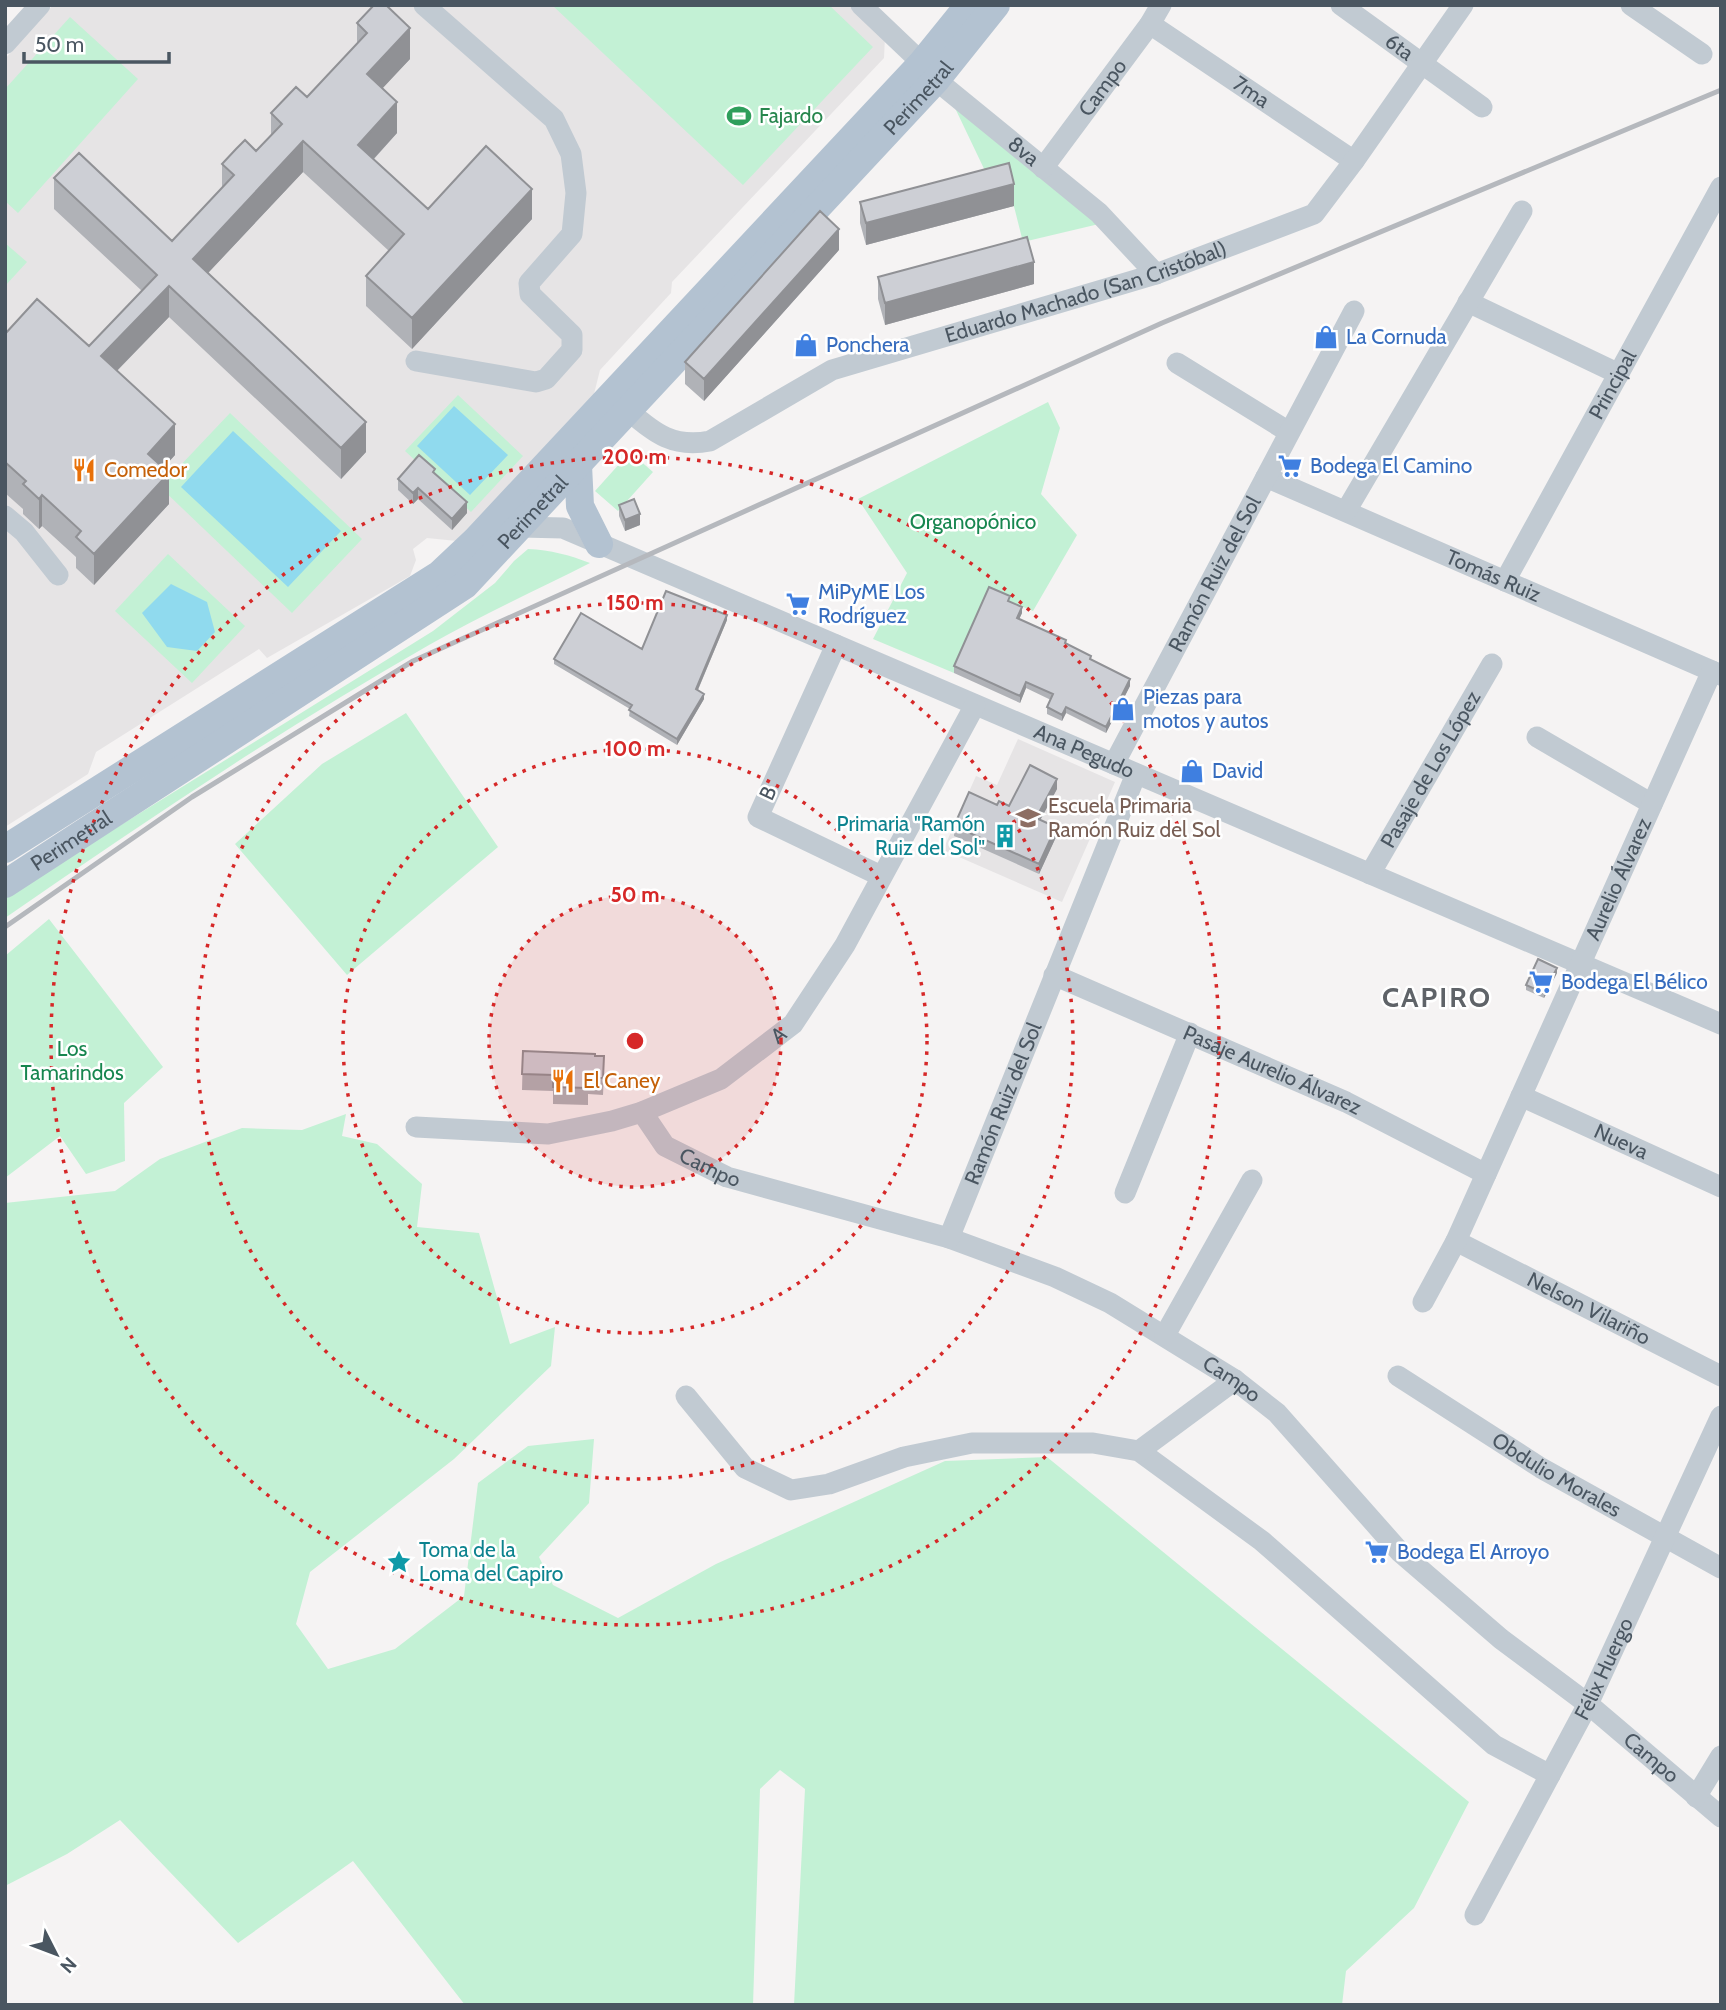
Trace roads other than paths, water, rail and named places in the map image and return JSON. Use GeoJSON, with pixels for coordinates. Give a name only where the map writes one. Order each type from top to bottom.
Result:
{"type":"FeatureCollection","features":[{"type":"Feature","properties":{"kind":"main road","name":"Perimetral"},"geometry":{"type":"LineString","coordinates":[[5,884],[465,585],[629,411],[929,71],[969,5]]}},
{"type":"Feature","properties":{"kind":"main road","name":"Perimetral"},"geometry":{"type":"LineString","coordinates":[[5,849],[440,574],[996,5]]}},
{"type":"Feature","properties":{"kind":"main road"},"geometry":{"type":"LineString","coordinates":[[545,500],[550,460]]}},
{"type":"Feature","properties":{"kind":"main road"},"geometry":{"type":"LineString","coordinates":[[578,465],[580,506],[599,544]]}},
{"type":"Feature","properties":{"kind":"main road"},"geometry":{"type":"LineString","coordinates":[[475,541],[521,527]]}},
{"type":"Feature","properties":{"kind":"street"},"geometry":{"type":"LineString","coordinates":[[5,44],[40,5]]}},
{"type":"Feature","properties":{"kind":"street"},"geometry":{"type":"LineString","coordinates":[[416,361],[536,382],[547,379],[572,350],[572,335],[530,294],[529,284],[572,234],[576,193],[571,154],[554,119],[424,5]]}},
{"type":"Feature","properties":{"kind":"street","name":"8va"},"geometry":{"type":"LineString","coordinates":[[861,5],[929,71],[1043,169],[1099,213],[1156,274]]}},
{"type":"Feature","properties":{"kind":"street","name":"6ta"},"geometry":{"type":"LineString","coordinates":[[1342,5],[1482,107]]}},
{"type":"Feature","properties":{"kind":"street","name":"Eduardo Machado (San Cristóbal)"},"geometry":{"type":"LineString","coordinates":[[629,411],[657,435],[691,444],[710,441],[832,370],[1156,274],[1314,214],[1354,162],[1463,5]]}},
{"type":"Feature","properties":{"kind":"street"},"geometry":{"type":"LineString","coordinates":[[1631,5],[1702,54]]}},
{"type":"Feature","properties":{"kind":"street","name":"7ma"},"geometry":{"type":"LineString","coordinates":[[1155,14],[1354,162]]}},
{"type":"Feature","properties":{"kind":"street","name":"Campo"},"geometry":{"type":"LineString","coordinates":[[1043,169],[1155,14]]}},
{"type":"Feature","properties":{"kind":"street","name":"Principal"},"geometry":{"type":"LineString","coordinates":[[1505,581],[1721,187]]}},
{"type":"Feature","properties":{"kind":"street"},"geometry":{"type":"LineString","coordinates":[[1346,511],[1522,211]]}},
{"type":"Feature","properties":{"kind":"street"},"geometry":{"type":"LineString","coordinates":[[1125,240],[1127,283]]}},
{"type":"Feature","properties":{"kind":"street"},"geometry":{"type":"LineString","coordinates":[[1468,302],[1619,374]]}},
{"type":"Feature","properties":{"kind":"street","name":"Ramón Ruiz del Sol"},"geometry":{"type":"LineString","coordinates":[[1114,764],[1354,311]]}},
{"type":"Feature","properties":{"kind":"street"},"geometry":{"type":"LineString","coordinates":[[1177,363],[1289,432]]}},
{"type":"Feature","properties":{"kind":"street","name":"Tomás Ruiz"},"geometry":{"type":"LineString","coordinates":[[1266,477],[1716,673]]}},
{"type":"Feature","properties":{"kind":"street"},"geometry":{"type":"LineString","coordinates":[[545,500],[563,528]]}},
{"type":"Feature","properties":{"kind":"street"},"geometry":{"type":"LineString","coordinates":[[5,516],[24,532],[58,575]]}},
{"type":"Feature","properties":{"kind":"street","name":"Ana Pegudo"},"geometry":{"type":"LineString","coordinates":[[521,527],[563,528],[1721,1024]]}},
{"type":"Feature","properties":{"kind":"street","name":"B"},"geometry":{"type":"LineString","coordinates":[[836,645],[758,817],[881,876]]}},
{"type":"Feature","properties":{"kind":"street","name":"Pasaje de Los López"},"geometry":{"type":"LineString","coordinates":[[1370,874],[1492,664]]}},
{"type":"Feature","properties":{"kind":"street","name":"Aurelio Álvarez"},"geometry":{"type":"LineString","coordinates":[[1423,1302],[1456,1241],[1652,804],[1716,673]]}},
{"type":"Feature","properties":{"kind":"street","name":"A"},"geometry":{"type":"LineString","coordinates":[[416,1127],[548,1134],[642,1112],[721,1079],[793,1024],[845,945],[975,705]]}},
{"type":"Feature","properties":{"kind":"street"},"geometry":{"type":"LineString","coordinates":[[1537,737],[1652,804]]}},
{"type":"Feature","properties":{"kind":"street","name":"Ramón Ruiz del Sol"},"geometry":{"type":"LineString","coordinates":[[949,1238],[1136,774]]}},
{"type":"Feature","properties":{"kind":"street","name":"Pasaje Aurelio Álvarez"},"geometry":{"type":"LineString","coordinates":[[1054,975],[1346,1102],[1486,1174]]}},
{"type":"Feature","properties":{"kind":"street"},"geometry":{"type":"LineString","coordinates":[[1125,1193],[1190,1033]]}},
{"type":"Feature","properties":{"kind":"street","name":"Nueva"},"geometry":{"type":"LineString","coordinates":[[1521,1096],[1721,1187]]}},
{"type":"Feature","properties":{"kind":"street","name":"Campo"},"geometry":{"type":"LineString","coordinates":[[642,1112],[665,1146],[727,1177],[949,1238],[1055,1277],[1110,1303],[1235,1380],[1277,1413],[1400,1552],[1501,1639],[1588,1703],[1721,1817]]}},
{"type":"Feature","properties":{"kind":"street"},"geometry":{"type":"LineString","coordinates":[[1165,1335],[1252,1180]]}},
{"type":"Feature","properties":{"kind":"street","name":"Nelson Vilariño"},"geometry":{"type":"LineString","coordinates":[[1456,1241],[1721,1376]]}},
{"type":"Feature","properties":{"kind":"street","name":"Obdulio Morales"},"geometry":{"type":"LineString","coordinates":[[1398,1376],[1541,1468],[1721,1569]]}},
{"type":"Feature","properties":{"kind":"street"},"geometry":{"type":"LineString","coordinates":[[1139,1451],[1235,1380]]}},
{"type":"Feature","properties":{"kind":"street"},"geometry":{"type":"LineString","coordinates":[[686,1396],[746,1468],[791,1490],[829,1484],[904,1457],[972,1443],[1094,1443],[1139,1451],[1262,1541],[1493,1745],[1550,1775]]}},
{"type":"Feature","properties":{"kind":"street","name":"Félix Huergo"},"geometry":{"type":"LineString","coordinates":[[1475,1915],[1588,1703],[1721,1416]]}},
{"type":"Feature","properties":{"kind":"street"},"geometry":{"type":"LineString","coordinates":[[1696,1797],[1721,1756]]}},
{"type":"Feature","properties":{"kind":"water"},"geometry":{"type":"Polygon","coordinates":[[[454,406],[508,455],[470,495],[417,446],[454,406]]]}},
{"type":"Feature","properties":{"kind":"water"},"geometry":{"type":"Polygon","coordinates":[[[233,431],[341,531],[288,587],[181,487],[233,431]]]}},
{"type":"Feature","properties":{"kind":"water"},"geometry":{"type":"Polygon","coordinates":[[[171,584],[207,602],[215,632],[197,651],[167,647],[142,613],[171,584]]]}},
{"type":"Feature","properties":{"kind":"railway"},"geometry":{"type":"LineString","coordinates":[[5,927],[192,797],[413,661],[1162,323],[1721,90]]}},
{"type":"Feature","properties":{"kind":"place","name":"Fajardo"},"geometry":{"type":"Point","coordinates":[739,116]}},
{"type":"Feature","properties":{"kind":"place","name":"La Cornuda"},"geometry":{"type":"Point","coordinates":[1326,337]}},
{"type":"Feature","properties":{"kind":"place","name":"Ponchera"},"geometry":{"type":"Point","coordinates":[806,345]}},
{"type":"Feature","properties":{"kind":"place","name":"Bodega El Camino"},"geometry":{"type":"Point","coordinates":[1290,466]}},
{"type":"Feature","properties":{"kind":"place","name":"Comedor"},"geometry":{"type":"Point","coordinates":[84,470]}},
{"type":"Feature","properties":{"kind":"place","name":"MiPyME Los Rodríguez"},"geometry":{"type":"Point","coordinates":[798,604]}},
{"type":"Feature","properties":{"kind":"place","name":"Piezas para motos y autos"},"geometry":{"type":"Point","coordinates":[1123,709]}},
{"type":"Feature","properties":{"kind":"place","name":"David"},"geometry":{"type":"Point","coordinates":[1192,771]}},
{"type":"Feature","properties":{"kind":"place","name":"Escuela Primaria Ramón Ruiz del Sol"},"geometry":{"type":"Point","coordinates":[1028,818]}},
{"type":"Feature","properties":{"kind":"place","name":"Primaria \"Ramón Ruiz del Sol\""},"geometry":{"type":"Point","coordinates":[1005,836]}},
{"type":"Feature","properties":{"kind":"place","name":"Bodega El Bélico"},"geometry":{"type":"Point","coordinates":[1541,982]}},
{"type":"Feature","properties":{"kind":"place","name":"El Caney"},"geometry":{"type":"Point","coordinates":[563,1081]}},
{"type":"Feature","properties":{"kind":"place","name":"Bodega El Arroyo"},"geometry":{"type":"Point","coordinates":[1377,1552]}},
{"type":"Feature","properties":{"kind":"place","name":"Toma de la Loma del Capiro"},"geometry":{"type":"Point","coordinates":[399,1562]}},
{"type":"Feature","properties":{"kind":"district","name":"CAPIRO"},"geometry":{"type":"Point","coordinates":[1437,997]}},
{"type":"Feature","properties":{"kind":"park label","name":"Organopónico"},"geometry":{"type":"Point","coordinates":[973,522]}},
{"type":"Feature","properties":{"kind":"park label","name":"Los Tamarindos"},"geometry":{"type":"Point","coordinates":[72,1061]}}]}
